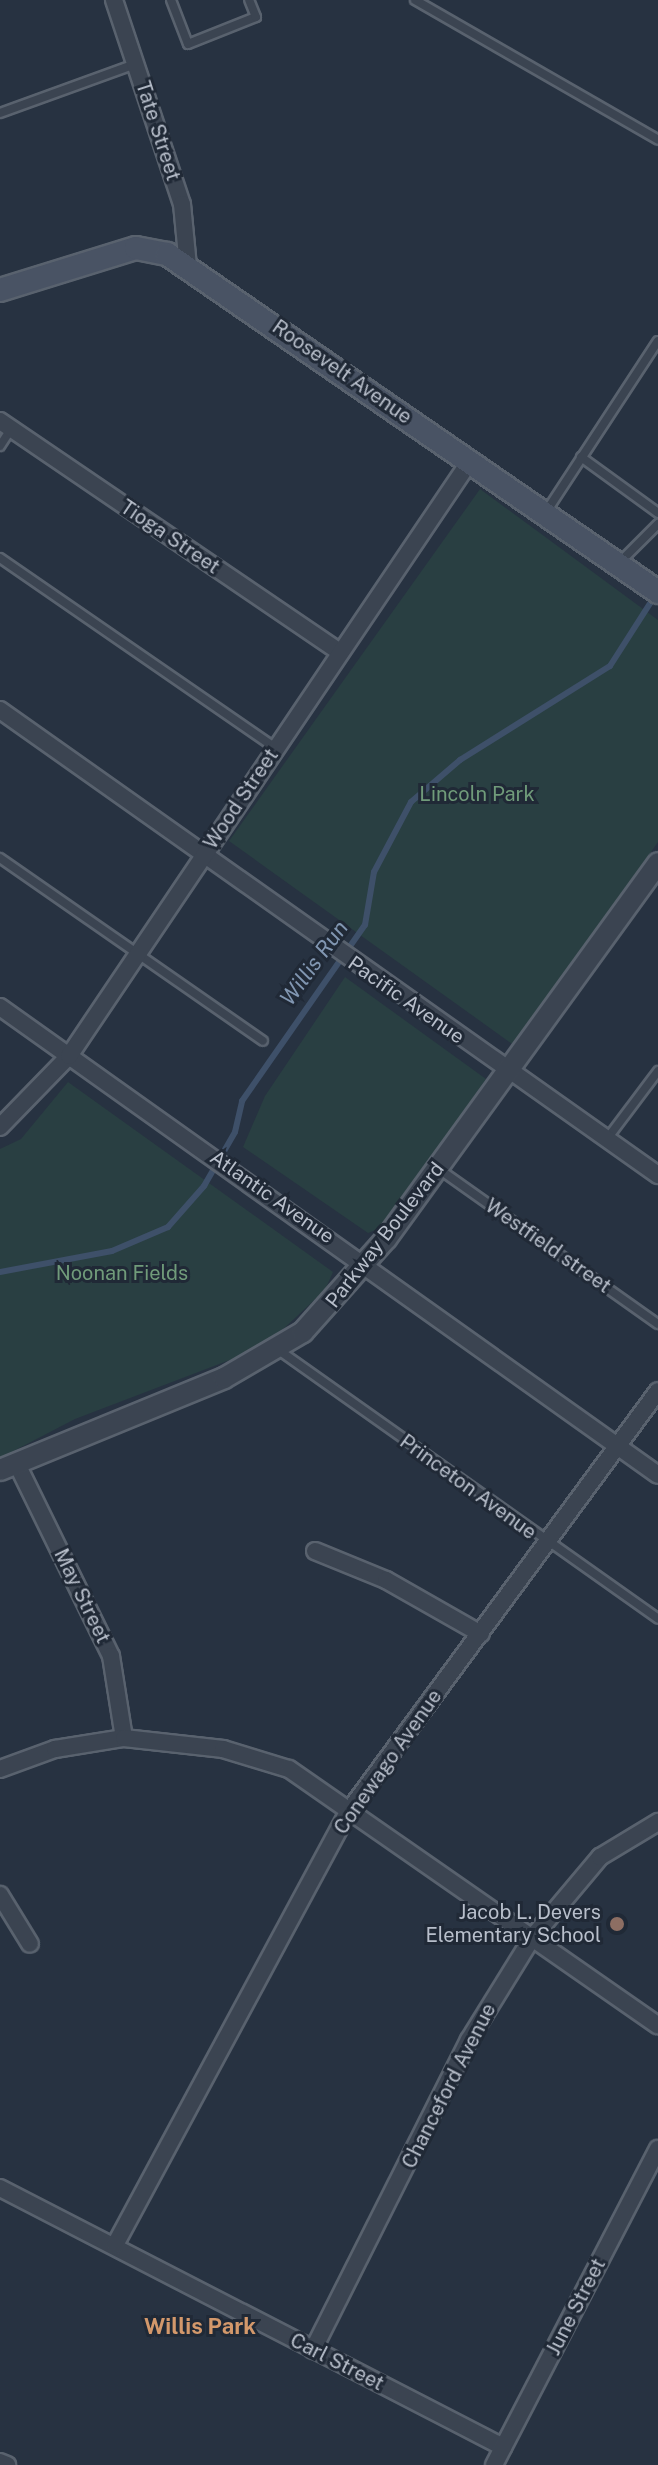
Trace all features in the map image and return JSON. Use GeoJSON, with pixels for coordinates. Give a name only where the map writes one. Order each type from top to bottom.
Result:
{"type":"FeatureCollection","features":[{"type":"Feature","properties":{"kind":"main road","name":"Roosevelt Avenue"},"geometry":{"type":"LineString","coordinates":[[0,290],[136,248],[188,266],[658,592]]}},
{"type":"Feature","properties":{"kind":"street","name":"Tate Street"},"geometry":{"type":"LineString","coordinates":[[114,0],[182,204],[188,266]]}},
{"type":"Feature","properties":{"kind":"street","name":"Tioga Street"},"geometry":{"type":"LineString","coordinates":[[6,425],[340,652]]}},
{"type":"Feature","properties":{"kind":"street","name":"Wood Street"},"geometry":{"type":"LineString","coordinates":[[0,1127],[69,1056],[470,461]]}},
{"type":"Feature","properties":{"kind":"street","name":"Pacific Avenue"},"geometry":{"type":"LineString","coordinates":[[0,710],[508,1072],[658,1175]]}},
{"type":"Feature","properties":{"kind":"street","name":"Parkway Boulevard"},"geometry":{"type":"LineString","coordinates":[[8,1466],[280,1351],[366,1262],[439,1168],[655,873]]}},
{"type":"Feature","properties":{"kind":"street","name":"Atlantic Avenue"},"geometry":{"type":"LineString","coordinates":[[0,1007],[366,1262],[658,1475]]}},
{"type":"Feature","properties":{"kind":"street","name":"Conewago Avenue"},"geometry":{"type":"LineString","coordinates":[[115,2245],[349,1811],[658,1391]]}},
{"type":"Feature","properties":{"kind":"street","name":"May Street"},"geometry":{"type":"LineString","coordinates":[[8,1466],[111,1656],[124,1738]]}},
{"type":"Feature","properties":{"kind":"street"},"geometry":{"type":"LineString","coordinates":[[315,1551],[386,1580],[481,1634]]}},
{"type":"Feature","properties":{"kind":"street"},"geometry":{"type":"LineString","coordinates":[[0,1769],[55,1749],[124,1738],[223,1749],[289,1769],[658,2025]]}},
{"type":"Feature","properties":{"kind":"street","name":"Chanceford Avenue"},"geometry":{"type":"LineString","coordinates":[[313,2350],[469,2040],[532,1938],[600,1857],[658,1822]]}},
{"type":"Feature","properties":{"kind":"street"},"geometry":{"type":"LineString","coordinates":[[0,1895],[30,1944]]}},
{"type":"Feature","properties":{"kind":"street","name":"June Street"},"geometry":{"type":"LineString","coordinates":[[494,2465],[658,2149]]}},
{"type":"Feature","properties":{"kind":"street","name":"Carl Street"},"geometry":{"type":"LineString","coordinates":[[0,2188],[503,2447]]}},
{"type":"Feature","properties":{"kind":"street"},"geometry":{"type":"LineString","coordinates":[[0,2462],[7,2465]]}},
{"type":"Feature","properties":{"kind":"lane"},"geometry":{"type":"LineString","coordinates":[[171,0],[188,44],[256,17],[249,0]]}},
{"type":"Feature","properties":{"kind":"lane"},"geometry":{"type":"LineString","coordinates":[[415,0],[658,140]]}},
{"type":"Feature","properties":{"kind":"lane"},"geometry":{"type":"LineString","coordinates":[[0,113],[136,64]]}},
{"type":"Feature","properties":{"kind":"lane"},"geometry":{"type":"LineString","coordinates":[[545,513],[658,341]]}},
{"type":"Feature","properties":{"kind":"lane"},"geometry":{"type":"LineString","coordinates":[[648,356],[658,363]]}},
{"type":"Feature","properties":{"kind":"lane"},"geometry":{"type":"LineString","coordinates":[[0,446],[6,425]]}},
{"type":"Feature","properties":{"kind":"lane"},"geometry":{"type":"LineString","coordinates":[[581,457],[658,513]]}},
{"type":"Feature","properties":{"kind":"lane"},"geometry":{"type":"LineString","coordinates":[[625,569],[658,524]]}},
{"type":"Feature","properties":{"kind":"lane"},"geometry":{"type":"LineString","coordinates":[[0,558],[275,748]]}},
{"type":"Feature","properties":{"kind":"lane"},"geometry":{"type":"LineString","coordinates":[[0,858],[263,1041]]}},
{"type":"Feature","properties":{"kind":"lane"},"geometry":{"type":"LineString","coordinates":[[607,1139],[658,1071]]}},
{"type":"Feature","properties":{"kind":"lane","name":"Westfield street"},"geometry":{"type":"LineString","coordinates":[[439,1168],[658,1324]]}},
{"type":"Feature","properties":{"kind":"lane","name":"Princeton Avenue"},"geometry":{"type":"LineString","coordinates":[[280,1351],[547,1545],[658,1619]]}},
{"type":"Feature","properties":{"kind":"green space","name":"Lincoln Park"},"geometry":{"type":"Polygon","coordinates":[[[480,489],[658,620],[658,842],[515,1046],[229,841],[480,489]]]}},
{"type":"Feature","properties":{"kind":"green space"},"geometry":{"type":"Polygon","coordinates":[[[345,977],[486,1079],[385,1226],[368,1233],[243,1147],[265,1096],[345,977]]]}},
{"type":"Feature","properties":{"kind":"green space","name":"Noonan Fields"},"geometry":{"type":"Polygon","coordinates":[[[68,1082],[333,1272],[325,1290],[264,1347],[75,1419],[0,1458],[0,1149],[21,1139],[68,1082]]]}},
{"type":"Feature","properties":{"kind":"waterway","name":"Willis Run"},"geometry":{"type":"LineString","coordinates":[[0,1272],[112,1251],[168,1227],[204,1186],[235,1132],[242,1101],[365,925],[374,872],[411,802],[460,760],[610,666],[656,594]]}},
{"type":"Feature","properties":{"kind":"place","name":"Jacob L. Devers Elementary School"},"geometry":{"type":"Point","coordinates":[617,1924]}},
{"type":"Feature","properties":{"kind":"district","name":"Willis Park"},"geometry":{"type":"Point","coordinates":[200,2327]}}]}
